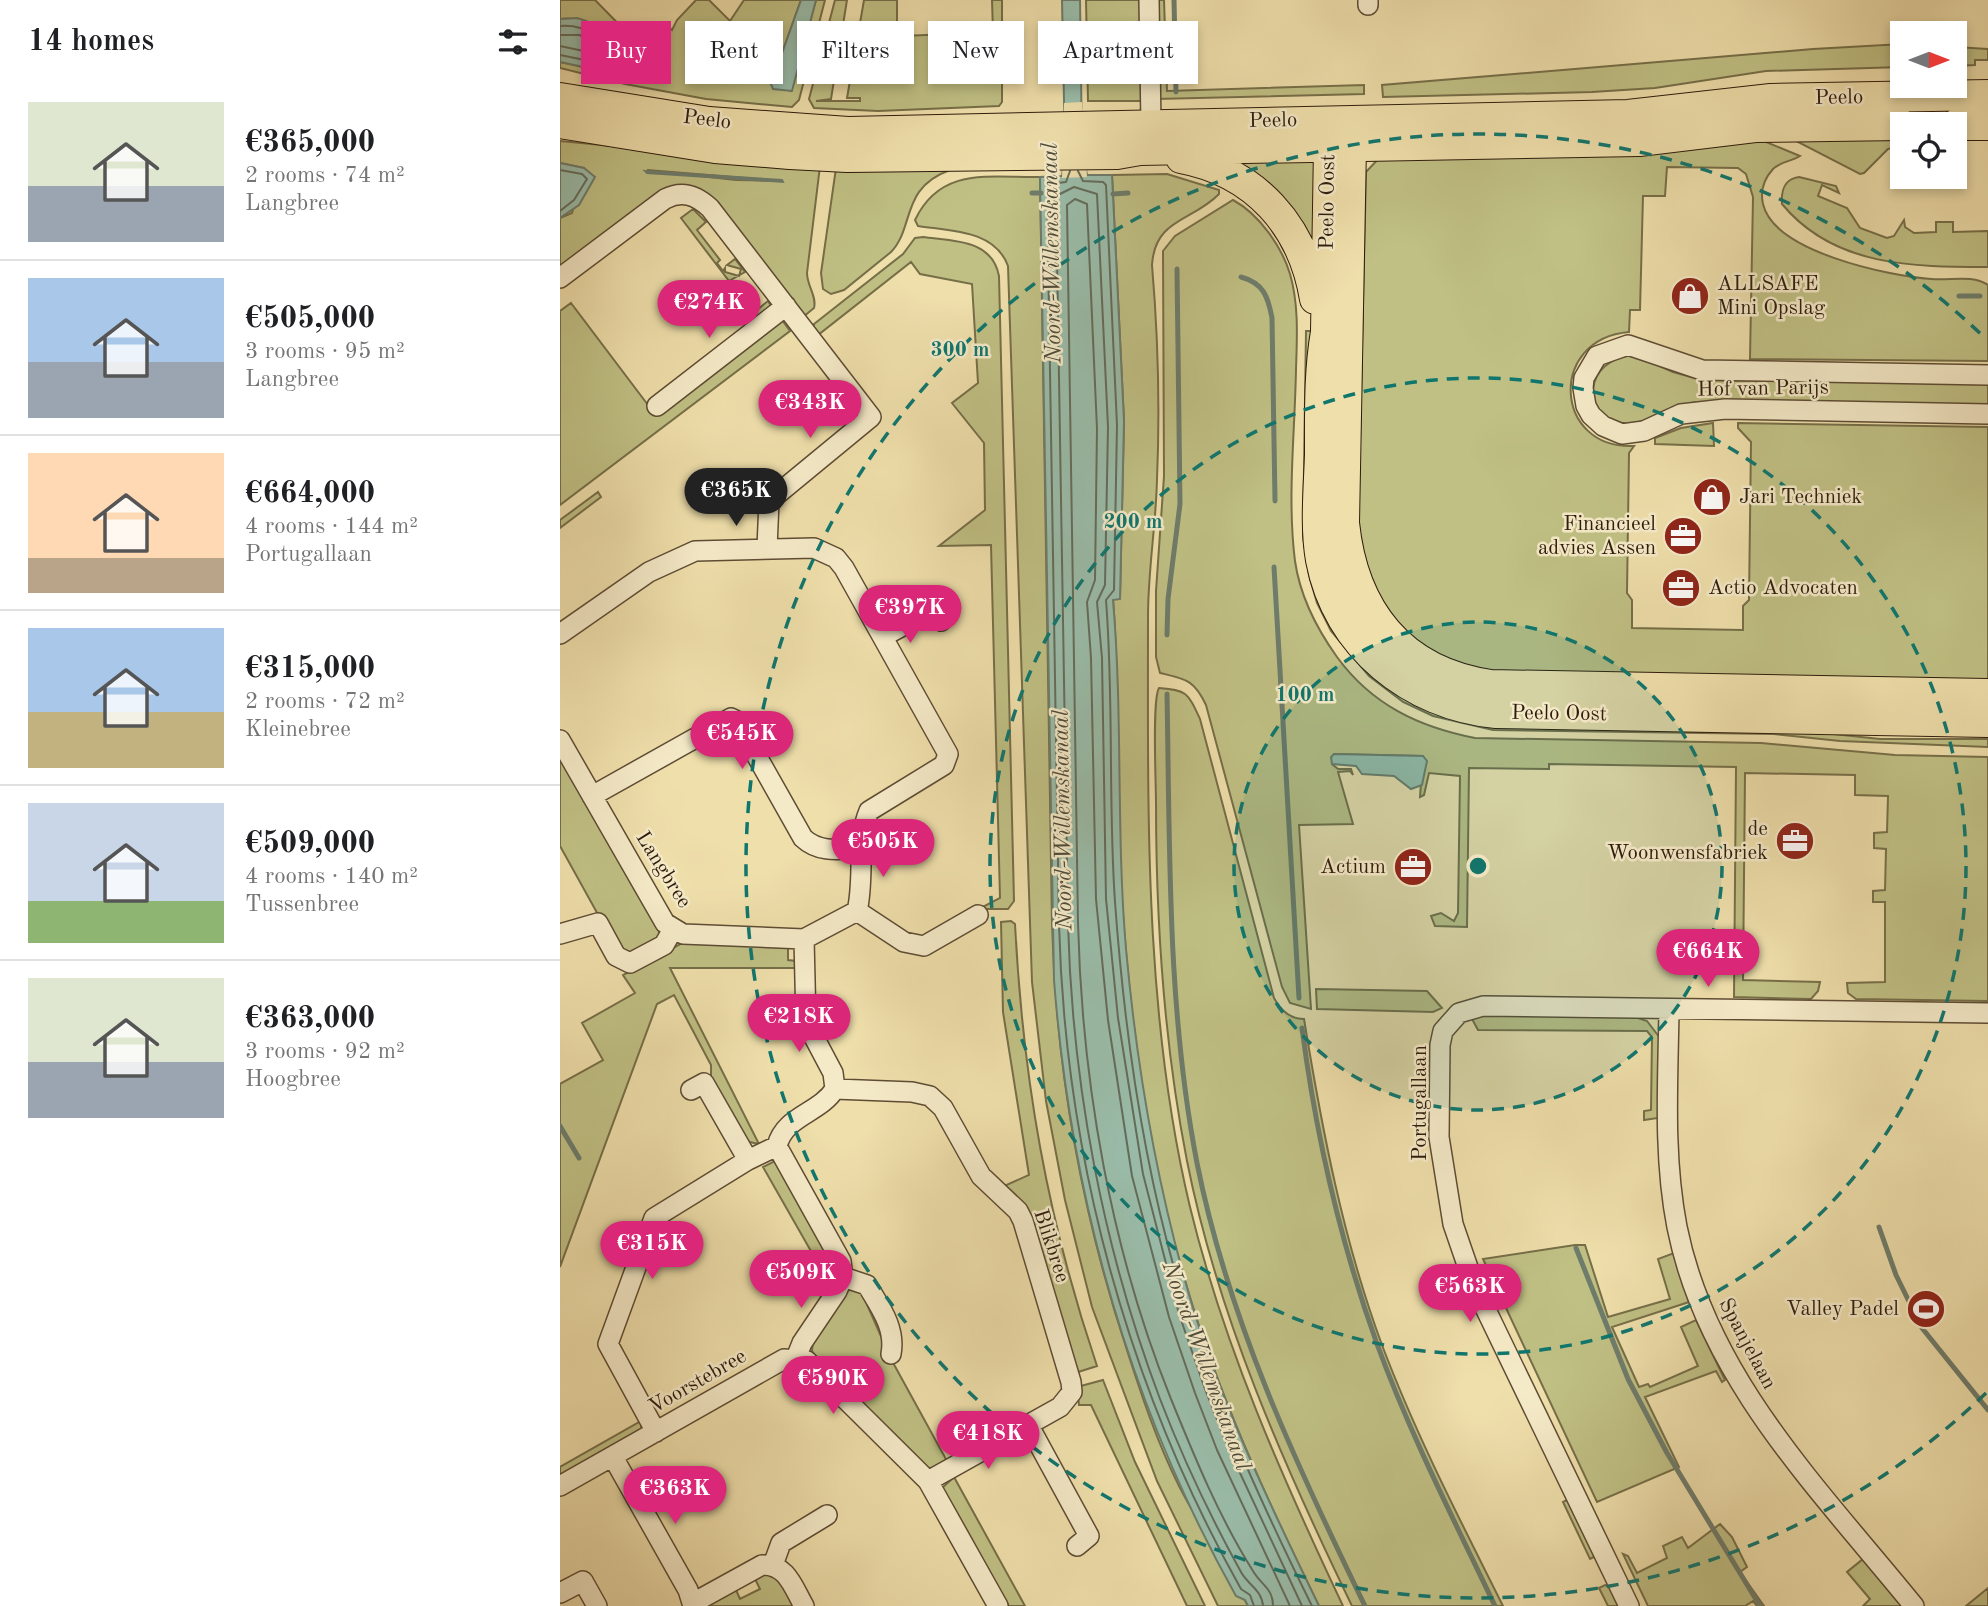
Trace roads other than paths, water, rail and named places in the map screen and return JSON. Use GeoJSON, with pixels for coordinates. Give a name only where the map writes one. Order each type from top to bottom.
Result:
{"type":"FeatureCollection","features":[{"type":"Feature","properties":{"kind":"main road","name":"Peelo"},"geometry":{"type":"LineString","coordinates":[[560,122],[715,148],[790,154],[847,157],[1117,155],[1140,150],[1628,115],[1771,99],[1988,95]]}},
{"type":"Feature","properties":{"kind":"main road","name":"Peelo"},"geometry":{"type":"LineString","coordinates":[[560,98],[709,122],[817,131],[1151,124],[1340,137],[1639,141],[1755,127],[1890,125]]}},
{"type":"Feature","properties":{"kind":"main road"},"geometry":{"type":"LineString","coordinates":[[1967,125],[1988,125]]}},
{"type":"Feature","properties":{"kind":"main road","name":"Peelo Oost"},"geometry":{"type":"LineString","coordinates":[[1340,137],[1326,332],[1321,362],[1319,519],[1325,576],[1344,620],[1369,654],[1401,681],[1429,697],[1476,711],[1988,722]]}},
{"type":"Feature","properties":{"kind":"main road","name":"Peelo Oost"},"geometry":{"type":"LineString","coordinates":[[1340,137],[1343,523],[1346,548],[1360,593],[1372,614],[1410,654],[1442,672],[1491,685],[1988,694]]}},
{"type":"Feature","properties":{"kind":"main road"},"geometry":{"type":"LineString","coordinates":[[1117,155],[1139,159],[1177,158],[1218,168],[1239,179],[1276,209],[1303,251],[1311,276],[1321,362]]}},
{"type":"Feature","properties":{"kind":"street"},"geometry":{"type":"LineString","coordinates":[[1149,0],[1151,124]]}},
{"type":"Feature","properties":{"kind":"street"},"geometry":{"type":"LineString","coordinates":[[560,278],[658,203],[672,195],[685,194],[701,200],[710,208],[786,306],[871,417],[772,496],[766,507],[767,548]]}},
{"type":"Feature","properties":{"kind":"street"},"geometry":{"type":"LineString","coordinates":[[657,406],[786,306]]}},
{"type":"Feature","properties":{"kind":"street","name":"Hof van Parijs"},"geometry":{"type":"LineString","coordinates":[[1988,375],[1702,370],[1628,345],[1597,356],[1584,378],[1583,388],[1586,406],[1591,415],[1603,426],[1622,434],[1644,430],[1681,414],[1725,409],[1988,414]]}},
{"type":"Feature","properties":{"kind":"street"},"geometry":{"type":"LineString","coordinates":[[560,634],[649,572],[679,556],[706,548],[814,548],[835,558],[884,636],[948,754],[944,765],[869,811],[864,823],[862,891],[858,911],[904,942],[924,946],[978,915]]}},
{"type":"Feature","properties":{"kind":"street"},"geometry":{"type":"LineString","coordinates":[[884,636],[933,609],[941,621]]}},
{"type":"Feature","properties":{"kind":"street"},"geometry":{"type":"LineString","coordinates":[[593,796],[731,718],[737,721],[803,838],[812,847],[863,848]]}},
{"type":"Feature","properties":{"kind":"street","name":"Langbree"},"geometry":{"type":"LineString","coordinates":[[560,740],[660,915],[673,929],[683,934],[710,938],[804,939],[858,911]]}},
{"type":"Feature","properties":{"kind":"street"},"geometry":{"type":"LineString","coordinates":[[560,934],[598,923],[616,956],[630,963],[664,946],[673,929]]}},
{"type":"Feature","properties":{"kind":"street"},"geometry":{"type":"LineString","coordinates":[[656,1432],[608,1344],[654,1218],[748,1160],[777,1146],[783,1129],[820,1107],[835,1089],[832,1073],[806,1022],[804,939]]}},
{"type":"Feature","properties":{"kind":"street","name":"Portugallaan"},"geometry":{"type":"LineString","coordinates":[[1629,1606],[1488,1315],[1461,1251],[1446,1194],[1439,1137],[1440,1045],[1448,1023],[1473,1006],[1988,1013]]}},
{"type":"Feature","properties":{"kind":"street","name":"Spanjelaan"},"geometry":{"type":"LineString","coordinates":[[1669,1009],[1668,1143],[1673,1202],[1686,1262],[1708,1325],[1758,1412],[1914,1606]]}},
{"type":"Feature","properties":{"kind":"street"},"geometry":{"type":"LineString","coordinates":[[691,1090],[704,1083],[748,1160]]}},
{"type":"Feature","properties":{"kind":"street","name":"Blikbree"},"geometry":{"type":"LineString","coordinates":[[835,1089],[912,1092],[930,1096],[943,1108],[981,1177],[1018,1210],[1072,1388],[1067,1401],[1060,1407],[928,1481]]}},
{"type":"Feature","properties":{"kind":"street"},"geometry":{"type":"LineString","coordinates":[[777,1146],[841,1261],[843,1277],[796,1358],[807,1361],[928,1481],[998,1606]]}},
{"type":"Feature","properties":{"kind":"street"},"geometry":{"type":"LineString","coordinates":[[843,1277],[867,1285],[890,1324],[893,1343],[891,1354]]}},
{"type":"Feature","properties":{"kind":"street","name":"Voorstebree"},"geometry":{"type":"LineString","coordinates":[[560,1486],[784,1359],[796,1358]]}},
{"type":"Feature","properties":{"kind":"street"},"geometry":{"type":"LineString","coordinates":[[1029,1426],[1088,1536],[1077,1546]]}},
{"type":"Feature","properties":{"kind":"street"},"geometry":{"type":"LineString","coordinates":[[613,1457],[693,1604],[762,1565],[773,1564],[784,1570],[804,1606]]}},
{"type":"Feature","properties":{"kind":"street"},"geometry":{"type":"LineString","coordinates":[[773,1564],[781,1543],[827,1515]]}},
{"type":"Feature","properties":{"kind":"street"},"geometry":{"type":"LineString","coordinates":[[560,1594],[583,1581],[597,1606]]}},
{"type":"Feature","properties":{"kind":"water"},"geometry":{"type":"Polygon","coordinates":[[[801,0],[816,0],[810,21],[797,21],[797,72],[792,91],[773,89],[771,84],[783,84],[783,50],[801,0]]]}},
{"type":"Feature","properties":{"kind":"water"},"geometry":{"type":"Polygon","coordinates":[[[1062,0],[1080,0],[1080,21],[1062,21],[1062,0]]]}},
{"type":"Feature","properties":{"kind":"water"},"geometry":{"type":"Polygon","coordinates":[[[577,18],[586,21],[581,21],[581,66],[560,62],[560,19],[577,18]]]}},
{"type":"Feature","properties":{"kind":"water","name":"Noord-Willemskanaal"},"geometry":{"type":"Polygon","coordinates":[[[1064,84],[1081,84],[1082,149],[1087,175],[1112,175],[1124,421],[1120,599],[1113,600],[1118,687],[1121,862],[1126,949],[1150,1130],[1169,1220],[1206,1347],[1250,1460],[1319,1606],[1248,1606],[1245,1600],[1236,1596],[1198,1524],[1136,1375],[1111,1298],[1091,1221],[1075,1142],[1062,1062],[1054,980],[1040,177],[1062,176],[1065,151],[1064,84]]]}},
{"type":"Feature","properties":{"kind":"water"},"geometry":{"type":"Polygon","coordinates":[[[560,163],[584,168],[595,177],[579,205],[560,218],[560,163]]]}},
{"type":"Feature","properties":{"kind":"water"},"geometry":{"type":"Polygon","coordinates":[[[645,171],[782,180],[783,182],[647,173],[645,171]]]}},
{"type":"Feature","properties":{"kind":"water"},"geometry":{"type":"Polygon","coordinates":[[[1334,754],[1423,756],[1427,761],[1422,785],[1411,789],[1394,776],[1362,774],[1356,766],[1332,764],[1331,757],[1334,754]]]}},
{"type":"Feature","properties":{"kind":"waterway"},"geometry":{"type":"LineString","coordinates":[[1174,0],[1176,92]]}},
{"type":"Feature","properties":{"kind":"waterway","name":"Noord-Willemskanaal"},"geometry":{"type":"LineString","coordinates":[[1032,193],[1041,193]]}},
{"type":"Feature","properties":{"kind":"waterway"},"geometry":{"type":"LineString","coordinates":[[1113,194],[1128,193]]}},
{"type":"Feature","properties":{"kind":"waterway"},"geometry":{"type":"LineString","coordinates":[[1167,635],[1168,599],[1180,504],[1177,269]]}},
{"type":"Feature","properties":{"kind":"waterway"},"geometry":{"type":"LineString","coordinates":[[1241,277],[1255,283],[1263,292],[1272,318],[1275,501]]}},
{"type":"Feature","properties":{"kind":"waterway"},"geometry":{"type":"LineString","coordinates":[[1959,296],[1980,296]]}},
{"type":"Feature","properties":{"kind":"waterway"},"geometry":{"type":"LineString","coordinates":[[1274,567],[1299,998]]}},
{"type":"Feature","properties":{"kind":"waterway"},"geometry":{"type":"LineString","coordinates":[[1167,694],[1175,988],[1187,1105],[1197,1163],[1227,1278],[1267,1390],[1314,1499],[1365,1606]]}},
{"type":"Feature","properties":{"kind":"waterway"},"geometry":{"type":"LineString","coordinates":[[1302,1028],[1314,1108],[1331,1188],[1377,1344],[1433,1476],[1495,1606]]}},
{"type":"Feature","properties":{"kind":"waterway"},"geometry":{"type":"LineString","coordinates":[[560,1126],[579,1158]]}},
{"type":"Feature","properties":{"kind":"waterway"},"geometry":{"type":"LineString","coordinates":[[1879,1227],[1896,1275],[1922,1328],[1988,1410]]}},
{"type":"Feature","properties":{"kind":"waterway"},"geometry":{"type":"LineString","coordinates":[[1576,1248],[1628,1379],[1667,1453],[1760,1606]]}},
{"type":"Feature","properties":{"kind":"place","name":"ALLSAFE Mini Opslag"},"geometry":{"type":"Point","coordinates":[1690,296]}},
{"type":"Feature","properties":{"kind":"place","name":"Jari Techniek"},"geometry":{"type":"Point","coordinates":[1712,497]}},
{"type":"Feature","properties":{"kind":"place","name":"Financieel advies Assen"},"geometry":{"type":"Point","coordinates":[1683,536]}},
{"type":"Feature","properties":{"kind":"place","name":"Actio Advocaten"},"geometry":{"type":"Point","coordinates":[1681,588]}},
{"type":"Feature","properties":{"kind":"place","name":"de Woonwensfabriek"},"geometry":{"type":"Point","coordinates":[1795,841]}},
{"type":"Feature","properties":{"kind":"place","name":"Actium"},"geometry":{"type":"Point","coordinates":[1413,867]}},
{"type":"Feature","properties":{"kind":"place","name":"Valley Padel"},"geometry":{"type":"Point","coordinates":[1926,1309]}}]}
